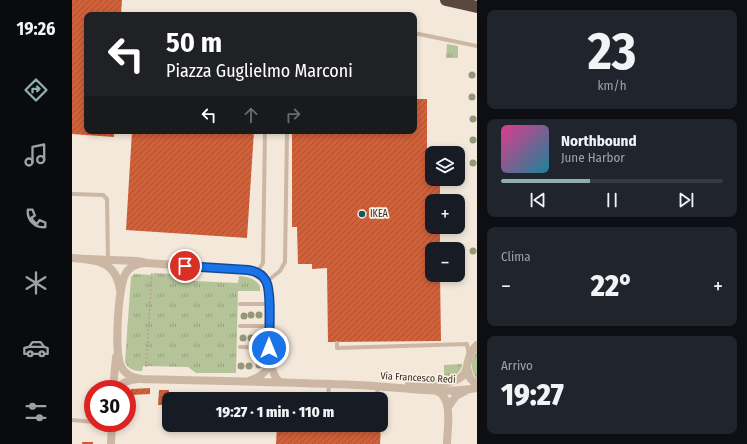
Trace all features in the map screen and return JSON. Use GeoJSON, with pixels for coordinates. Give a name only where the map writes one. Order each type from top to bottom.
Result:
{"type":"FeatureCollection","features":[{"type":"Feature","properties":{"kind":"highway"},"geometry":{"type":"LineString","coordinates":[[446,0],[477,7]]}},
{"type":"Feature","properties":{"kind":"street"},"geometry":{"type":"LineString","coordinates":[[72,258],[137,261],[144,263],[248,270],[257,272],[266,282],[269,291],[269,358],[268,365],[263,374],[256,379],[246,382]]}},
{"type":"Feature","properties":{"kind":"street"},"geometry":{"type":"LineString","coordinates":[[88,259],[106,264],[111,268],[118,280],[120,295]]}},
{"type":"Feature","properties":{"kind":"street"},"geometry":{"type":"LineString","coordinates":[[114,380],[120,295],[123,282],[126,272],[134,266],[144,263]]}},
{"type":"Feature","properties":{"kind":"street","name":"Via Francesco Redi"},"geometry":{"type":"LineString","coordinates":[[358,385],[451,382],[463,376],[467,367],[469,355],[477,345]]}},
{"type":"Feature","properties":{"kind":"street"},"geometry":{"type":"LineString","coordinates":[[117,350],[119,363],[123,371],[129,375],[141,379]]}},
{"type":"Feature","properties":{"kind":"street"},"geometry":{"type":"LineString","coordinates":[[269,358],[274,376],[281,382]]}},
{"type":"Feature","properties":{"kind":"street","name":"Via Francesco Redi"},"geometry":{"type":"LineString","coordinates":[[141,379],[281,382],[434,390],[468,390],[477,387],[469,375],[467,367]]}},
{"type":"Feature","properties":{"kind":"street"},"geometry":{"type":"LineString","coordinates":[[134,380],[141,379]]}},
{"type":"Feature","properties":{"kind":"street"},"geometry":{"type":"LineString","coordinates":[[434,390],[443,394],[447,400],[447,444]]}},
{"type":"Feature","properties":{"kind":"street"},"geometry":{"type":"LineString","coordinates":[[448,407],[456,396],[468,390]]}},
{"type":"Feature","properties":{"kind":"street"},"geometry":{"type":"LineString","coordinates":[[111,444],[112,432]]}},
{"type":"Feature","properties":{"kind":"lane"},"geometry":{"type":"LineString","coordinates":[[417,34],[477,46]]}},
{"type":"Feature","properties":{"kind":"lane"},"geometry":{"type":"LineString","coordinates":[[257,272],[263,263],[264,134]]}},
{"type":"Feature","properties":{"kind":"lane"},"geometry":{"type":"LineString","coordinates":[[266,282],[280,272],[285,262],[287,134]]}},
{"type":"Feature","properties":{"kind":"lane"},"geometry":{"type":"LineString","coordinates":[[72,194],[104,195],[107,199],[108,259]]}},
{"type":"Feature","properties":{"kind":"lane"},"geometry":{"type":"LineString","coordinates":[[240,304],[269,304]]}},
{"type":"Feature","properties":{"kind":"lane"},"geometry":{"type":"LineString","coordinates":[[240,326],[269,326]]}},
{"type":"Feature","properties":{"kind":"lane"},"geometry":{"type":"LineString","coordinates":[[337,343],[337,348],[467,344],[469,355]]}},
{"type":"Feature","properties":{"kind":"lane"},"geometry":{"type":"LineString","coordinates":[[240,347],[269,348]]}},
{"type":"Feature","properties":{"kind":"lane"},"geometry":{"type":"LineString","coordinates":[[328,392],[329,384]]}},
{"type":"Feature","properties":{"kind":"lane"},"geometry":{"type":"LineString","coordinates":[[378,386],[378,392]]}},
{"type":"Feature","properties":{"kind":"lane"},"geometry":{"type":"LineString","coordinates":[[72,420],[84,421]]}},
{"type":"Feature","properties":{"kind":"path"},"geometry":{"type":"LineString","coordinates":[[146,367],[152,272]]}},
{"type":"Feature","properties":{"kind":"green space"},"geometry":{"type":"Polygon","coordinates":[[[447,44],[458,46],[458,58],[446,58],[447,44]]]}},
{"type":"Feature","properties":{"kind":"green space"},"geometry":{"type":"Polygon","coordinates":[[[154,273],[190,275],[194,281],[238,283],[239,276],[243,276],[248,277],[258,283],[260,286],[260,291],[238,291],[236,373],[196,373],[188,367],[143,366],[142,371],[139,371],[132,370],[128,367],[125,362],[131,277],[134,274],[153,275],[154,273]]]}},
{"type":"Feature","properties":{"kind":"green space"},"geometry":{"type":"Polygon","coordinates":[[[477,351],[477,379],[472,369],[472,361],[477,351]]]}},
{"type":"Feature","properties":{"kind":"green space"},"geometry":{"type":"Polygon","coordinates":[[[462,364],[458,373],[444,378],[444,365],[462,364]]]}},
{"type":"Feature","properties":{"kind":"building"},"geometry":{"type":"Polygon","coordinates":[[[72,0],[122,0],[121,12],[84,12],[84,134],[114,134],[114,137],[72,134],[72,0]]]}},
{"type":"Feature","properties":{"kind":"building","name":"IKEA"},"geometry":{"type":"Polygon","coordinates":[[[417,99],[427,99],[425,186],[440,186],[440,194],[425,194],[425,234],[440,234],[440,242],[425,242],[425,282],[440,282],[441,341],[328,342],[327,268],[312,269],[312,264],[298,264],[297,227],[292,227],[292,134],[417,134],[417,99]]]}},
{"type":"Feature","properties":{"kind":"building"},"geometry":{"type":"Polygon","coordinates":[[[132,134],[254,134],[247,238],[126,230],[132,134]]]}},
{"type":"Feature","properties":{"kind":"building"},"geometry":{"type":"Polygon","coordinates":[[[150,388],[150,394],[136,395],[136,389],[150,388]]]}},
{"type":"Feature","properties":{"kind":"building"},"geometry":{"type":"Polygon","coordinates":[[[159,390],[169,390],[169,392],[162,392],[162,405],[158,405],[159,390]]]}},
{"type":"Feature","properties":{"kind":"building"},"geometry":{"type":"Polygon","coordinates":[[[277,432],[381,432],[380,444],[276,444],[277,432]]]}},
{"type":"Feature","properties":{"kind":"building"},"geometry":{"type":"Polygon","coordinates":[[[82,442],[93,442],[93,444],[82,444],[82,442]]]}},
{"type":"Feature","properties":{"kind":"place","name":"IKEA"},"geometry":{"type":"Point","coordinates":[362,214]}},
{"type":"Feature","properties":{"kind":"route"},"geometry":{"type":"LineString","coordinates":[[185,266],[248,270],[257,272],[263,276],[269,291],[269,348]]}}]}
